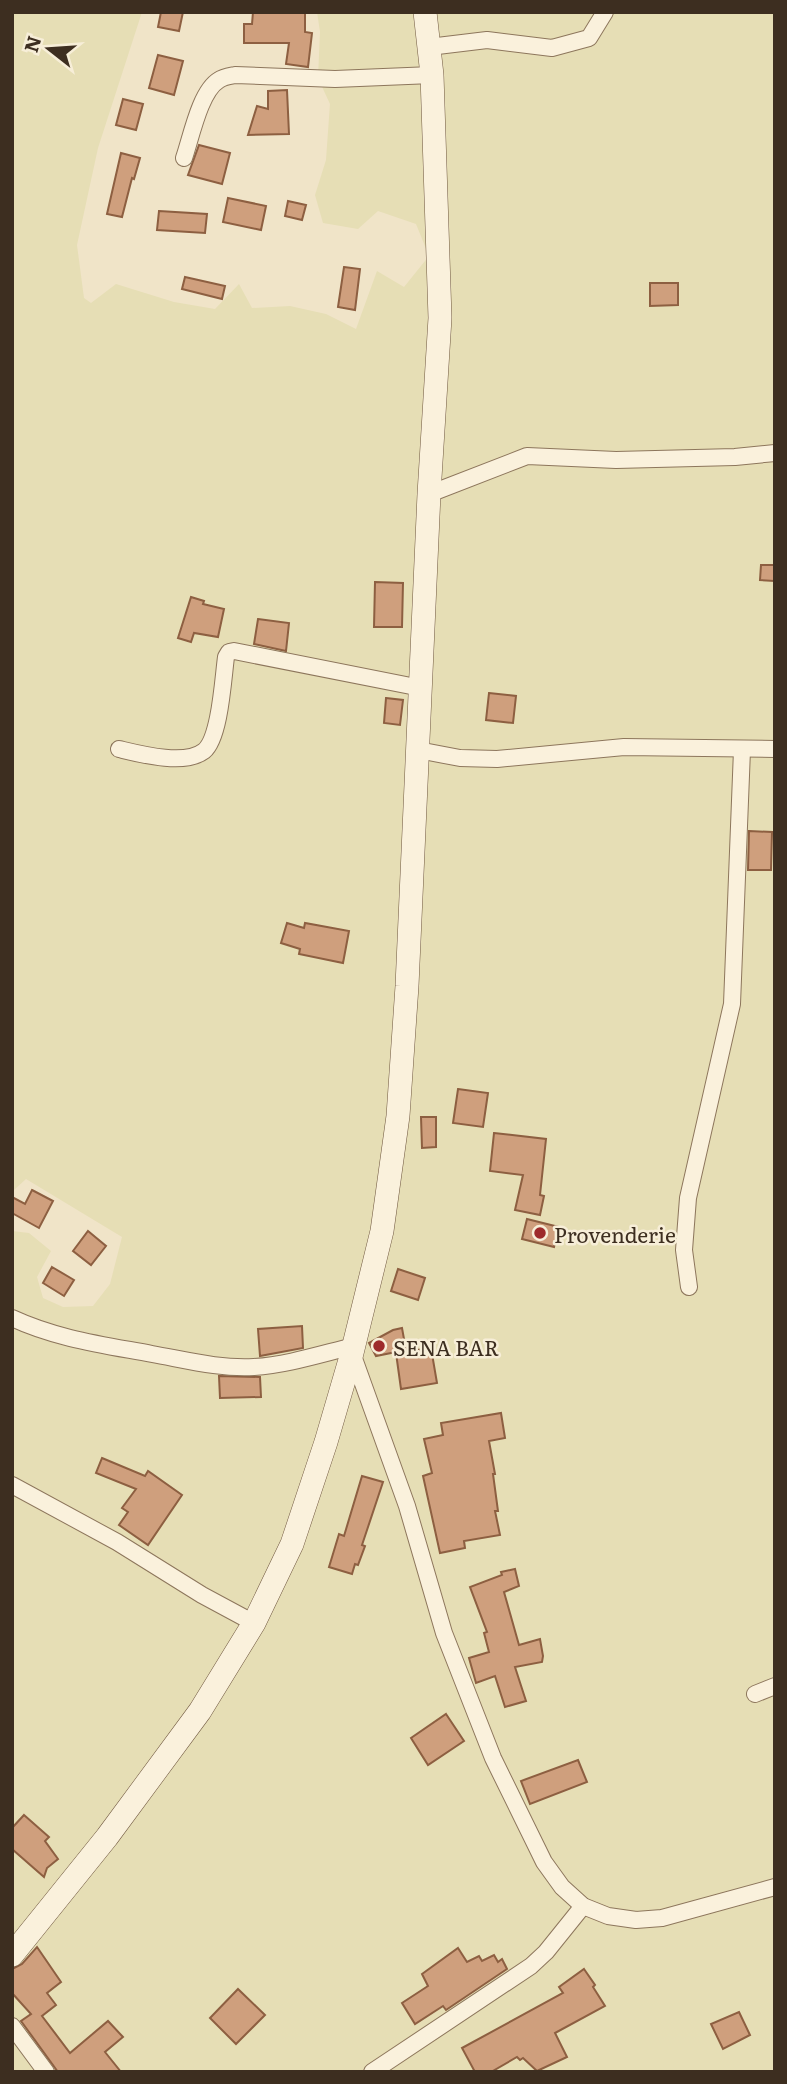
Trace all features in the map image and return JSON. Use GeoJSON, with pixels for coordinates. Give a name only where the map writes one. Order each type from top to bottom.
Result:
{"type":"FeatureCollection","features":[{"type":"Feature","properties":{"kind":"main road"},"geometry":{"type":"LineString","coordinates":[[12,1955],[107,1837],[192,1721],[231,1664],[254,1623],[292,1544],[353,1350],[382,1231],[398,1116],[407,986],[429,494],[440,318],[432,75],[425,12]]}},
{"type":"Feature","properties":{"kind":"street"},"geometry":{"type":"LineString","coordinates":[[429,47],[487,40],[552,48],[589,38],[605,12]]}},
{"type":"Feature","properties":{"kind":"street"},"geometry":{"type":"LineString","coordinates":[[184,158],[203,100],[211,86],[220,78],[235,75],[335,79],[432,75]]}},
{"type":"Feature","properties":{"kind":"street"},"geometry":{"type":"LineString","coordinates":[[429,494],[527,456],[615,460],[735,457],[775,453]]}},
{"type":"Feature","properties":{"kind":"street"},"geometry":{"type":"LineString","coordinates":[[119,749],[175,758],[202,753],[210,745],[218,716],[226,657],[229,652],[421,688]]}},
{"type":"Feature","properties":{"kind":"street"},"geometry":{"type":"LineString","coordinates":[[418,750],[460,758],[497,759],[624,747],[775,749]]}},
{"type":"Feature","properties":{"kind":"street"},"geometry":{"type":"LineString","coordinates":[[689,1287],[684,1250],[688,1198],[732,1004],[743,750]]}},
{"type":"Feature","properties":{"kind":"street"},"geometry":{"type":"LineString","coordinates":[[12,1318],[38,1331],[65,1338],[239,1367],[353,1350],[407,1506],[444,1633],[493,1758],[544,1862],[562,1887],[583,1906],[607,1916],[636,1920],[662,1918],[775,1887]]}},
{"type":"Feature","properties":{"kind":"street"},"geometry":{"type":"LineString","coordinates":[[12,1485],[117,1542],[202,1595],[254,1623]]}},
{"type":"Feature","properties":{"kind":"street"},"geometry":{"type":"LineString","coordinates":[[755,1694],[775,1686]]}},
{"type":"Feature","properties":{"kind":"street"},"geometry":{"type":"LineString","coordinates":[[372,2072],[531,1966],[583,1906]]}},
{"type":"Feature","properties":{"kind":"street"},"geometry":{"type":"LineString","coordinates":[[12,2026],[46,2072]]}},
{"type":"Feature","properties":{"kind":"shaded area"},"geometry":{"type":"Polygon","coordinates":[[[12,12],[142,12],[98,148],[77,245],[84,298],[91,303],[116,284],[174,302],[215,309],[239,284],[252,308],[290,306],[326,314],[356,329],[377,271],[404,287],[429,256],[416,224],[378,211],[358,229],[323,223],[315,195],[326,160],[330,104],[318,78],[320,32],[317,12],[775,12],[775,2072],[12,2072],[12,1231],[29,1233],[51,1251],[37,1277],[43,1298],[63,1307],[93,1306],[110,1284],[122,1237],[26,1179],[12,1189],[12,12]]]}},
{"type":"Feature","properties":{"kind":"building"},"geometry":{"type":"Polygon","coordinates":[[[161,12],[183,12],[179,31],[158,27],[161,12]]]}},
{"type":"Feature","properties":{"kind":"building"},"geometry":{"type":"Polygon","coordinates":[[[253,12],[305,12],[305,32],[312,33],[308,67],[286,64],[289,43],[244,43],[244,24],[252,24],[253,12]]]}},
{"type":"Feature","properties":{"kind":"building"},"geometry":{"type":"Polygon","coordinates":[[[158,55],[183,61],[174,95],[149,88],[158,55]]]}},
{"type":"Feature","properties":{"kind":"building"},"geometry":{"type":"Polygon","coordinates":[[[287,90],[289,134],[248,135],[257,106],[268,109],[268,91],[287,90]]]}},
{"type":"Feature","properties":{"kind":"building"},"geometry":{"type":"Polygon","coordinates":[[[123,99],[143,104],[136,130],[116,125],[123,99]]]}},
{"type":"Feature","properties":{"kind":"building"},"geometry":{"type":"Polygon","coordinates":[[[199,145],[230,153],[222,184],[188,175],[199,145]]]}},
{"type":"Feature","properties":{"kind":"building"},"geometry":{"type":"Polygon","coordinates":[[[121,153],[140,158],[122,217],[107,214],[121,153]]]}},
{"type":"Feature","properties":{"kind":"building"},"geometry":{"type":"Polygon","coordinates":[[[228,198],[266,206],[261,230],[223,222],[228,198]]]}},
{"type":"Feature","properties":{"kind":"building"},"geometry":{"type":"Polygon","coordinates":[[[288,201],[306,205],[302,220],[285,216],[288,201]]]}},
{"type":"Feature","properties":{"kind":"building"},"geometry":{"type":"Polygon","coordinates":[[[159,211],[207,214],[205,233],[157,230],[159,211]]]}},
{"type":"Feature","properties":{"kind":"building"},"geometry":{"type":"Polygon","coordinates":[[[344,267],[360,269],[355,310],[338,307],[344,267]]]}},
{"type":"Feature","properties":{"kind":"building"},"geometry":{"type":"Polygon","coordinates":[[[185,277],[225,286],[222,299],[182,289],[185,277]]]}},
{"type":"Feature","properties":{"kind":"building"},"geometry":{"type":"Polygon","coordinates":[[[650,283],[678,283],[678,305],[650,306],[650,283]]]}},
{"type":"Feature","properties":{"kind":"building"},"geometry":{"type":"Polygon","coordinates":[[[761,565],[775,565],[774,581],[760,580],[761,565]]]}},
{"type":"Feature","properties":{"kind":"building"},"geometry":{"type":"Polygon","coordinates":[[[375,582],[403,583],[402,627],[374,627],[375,582]]]}},
{"type":"Feature","properties":{"kind":"building"},"geometry":{"type":"Polygon","coordinates":[[[191,597],[204,601],[203,604],[224,609],[218,637],[194,633],[191,642],[178,638],[191,597]]]}},
{"type":"Feature","properties":{"kind":"building"},"geometry":{"type":"Polygon","coordinates":[[[258,619],[289,623],[286,651],[254,644],[258,619]]]}},
{"type":"Feature","properties":{"kind":"building"},"geometry":{"type":"Polygon","coordinates":[[[489,693],[516,696],[513,723],[486,720],[489,693]]]}},
{"type":"Feature","properties":{"kind":"building"},"geometry":{"type":"Polygon","coordinates":[[[386,698],[403,700],[400,725],[384,723],[386,698]]]}},
{"type":"Feature","properties":{"kind":"building"},"geometry":{"type":"Polygon","coordinates":[[[749,831],[772,832],[771,870],[748,870],[749,831]]]}},
{"type":"Feature","properties":{"kind":"building"},"geometry":{"type":"Polygon","coordinates":[[[287,923],[304,928],[305,923],[349,931],[343,963],[299,954],[300,949],[281,943],[287,923]]]}},
{"type":"Feature","properties":{"kind":"building"},"geometry":{"type":"Polygon","coordinates":[[[458,1089],[488,1093],[483,1127],[453,1123],[458,1089]]]}},
{"type":"Feature","properties":{"kind":"building"},"geometry":{"type":"Polygon","coordinates":[[[421,1117],[436,1117],[436,1147],[422,1148],[421,1117]]]}},
{"type":"Feature","properties":{"kind":"building"},"geometry":{"type":"Polygon","coordinates":[[[494,1133],[546,1139],[540,1195],[544,1196],[540,1215],[515,1210],[523,1175],[490,1171],[494,1133]]]}},
{"type":"Feature","properties":{"kind":"building"},"geometry":{"type":"Polygon","coordinates":[[[32,1190],[53,1201],[39,1228],[12,1213],[12,1197],[25,1204],[32,1190]]]}},
{"type":"Feature","properties":{"kind":"building","name":"Provenderie"},"geometry":{"type":"Polygon","coordinates":[[[527,1219],[559,1227],[554,1247],[522,1239],[527,1219]]]}},
{"type":"Feature","properties":{"kind":"building"},"geometry":{"type":"Polygon","coordinates":[[[88,1231],[106,1246],[91,1265],[73,1251],[88,1231]]]}},
{"type":"Feature","properties":{"kind":"building"},"geometry":{"type":"Polygon","coordinates":[[[52,1267],[74,1280],[64,1296],[43,1283],[52,1267]]]}},
{"type":"Feature","properties":{"kind":"building"},"geometry":{"type":"Polygon","coordinates":[[[398,1269],[425,1278],[418,1300],[391,1291],[398,1269]]]}},
{"type":"Feature","properties":{"kind":"building"},"geometry":{"type":"Polygon","coordinates":[[[302,1326],[303,1348],[260,1356],[258,1329],[302,1326]]]}},
{"type":"Feature","properties":{"kind":"building"},"geometry":{"type":"Polygon","coordinates":[[[402,1328],[406,1350],[376,1356],[369,1343],[402,1328]]]}},
{"type":"Feature","properties":{"kind":"building"},"geometry":{"type":"Polygon","coordinates":[[[431,1348],[437,1383],[401,1389],[396,1353],[431,1348]]]}},
{"type":"Feature","properties":{"kind":"building"},"geometry":{"type":"Polygon","coordinates":[[[219,1376],[260,1377],[261,1397],[220,1398],[219,1376]]]}},
{"type":"Feature","properties":{"kind":"building"},"geometry":{"type":"Polygon","coordinates":[[[501,1413],[505,1438],[489,1441],[495,1474],[498,1511],[495,1511],[500,1535],[464,1541],[465,1548],[440,1553],[423,1476],[432,1473],[424,1439],[443,1435],[441,1423],[501,1413]]]}},
{"type":"Feature","properties":{"kind":"building"},"geometry":{"type":"Polygon","coordinates":[[[102,1458],[145,1476],[148,1471],[182,1495],[148,1545],[119,1525],[128,1512],[122,1508],[136,1489],[96,1473],[102,1458]]]}},
{"type":"Feature","properties":{"kind":"building"},"geometry":{"type":"Polygon","coordinates":[[[362,1476],[383,1482],[362,1545],[365,1546],[352,1574],[329,1567],[339,1534],[344,1536],[362,1476]]]}},
{"type":"Feature","properties":{"kind":"building"},"geometry":{"type":"Polygon","coordinates":[[[515,1569],[519,1586],[504,1592],[519,1645],[540,1639],[543,1656],[542,1662],[515,1667],[526,1701],[505,1707],[495,1676],[476,1683],[469,1658],[489,1652],[484,1633],[487,1632],[470,1587],[502,1575],[501,1572],[515,1569]]]}},
{"type":"Feature","properties":{"kind":"building"},"geometry":{"type":"Polygon","coordinates":[[[446,1714],[464,1741],[428,1765],[411,1738],[446,1714]]]}},
{"type":"Feature","properties":{"kind":"building"},"geometry":{"type":"Polygon","coordinates":[[[578,1760],[587,1782],[530,1804],[521,1781],[578,1760]]]}},
{"type":"Feature","properties":{"kind":"building"},"geometry":{"type":"Polygon","coordinates":[[[24,1815],[49,1837],[45,1841],[58,1859],[47,1868],[44,1877],[12,1849],[12,1828],[24,1815]]]}},
{"type":"Feature","properties":{"kind":"building"},"geometry":{"type":"Polygon","coordinates":[[[37,1947],[61,1982],[47,1993],[56,2005],[42,2016],[70,2053],[108,2021],[123,2037],[105,2052],[121,2072],[58,2072],[21,2021],[31,2014],[12,1993],[12,1969],[22,1964],[37,1947]]]}},
{"type":"Feature","properties":{"kind":"building"},"geometry":{"type":"Polygon","coordinates":[[[458,1948],[467,1962],[479,1956],[482,1961],[494,1955],[498,1962],[502,1959],[507,1969],[446,2010],[443,2006],[415,2024],[402,2003],[428,1986],[422,1974],[458,1948]]]}},
{"type":"Feature","properties":{"kind":"building"},"geometry":{"type":"Polygon","coordinates":[[[584,1969],[605,2006],[555,2033],[567,2057],[537,2071],[523,2058],[520,2060],[517,2057],[491,2072],[475,2072],[462,2048],[563,1993],[559,1987],[584,1969]]]}},
{"type":"Feature","properties":{"kind":"building"},"geometry":{"type":"Polygon","coordinates":[[[238,1989],[265,2015],[236,2044],[210,2018],[238,1989]]]}},
{"type":"Feature","properties":{"kind":"building"},"geometry":{"type":"Polygon","coordinates":[[[739,2012],[750,2035],[723,2049],[711,2024],[739,2012]]]}},
{"type":"Feature","properties":{"kind":"place","name":"Provenderie"},"geometry":{"type":"Point","coordinates":[540,1233]}},
{"type":"Feature","properties":{"kind":"place","name":"SENA BAR"},"geometry":{"type":"Point","coordinates":[379,1346]}}]}
